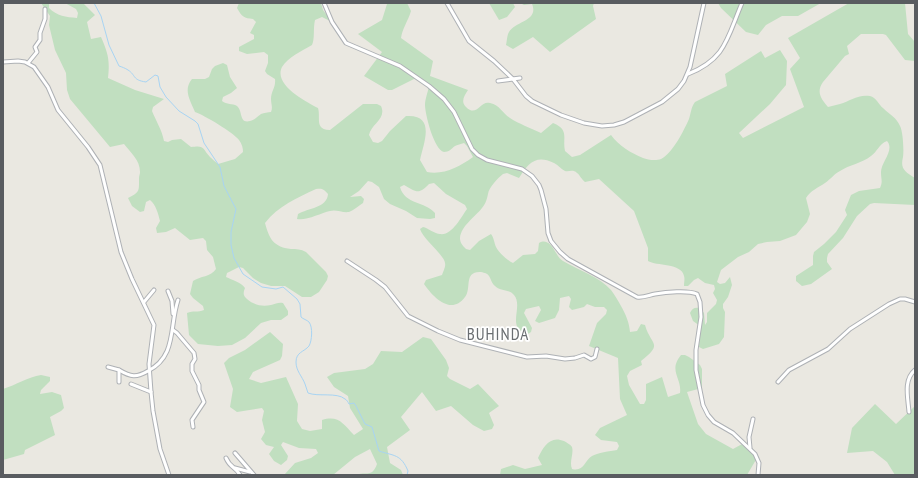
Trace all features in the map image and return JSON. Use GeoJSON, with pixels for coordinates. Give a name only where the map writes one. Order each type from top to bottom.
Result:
{"type":"FeatureCollection","features":[{"type":"Feature","properties":{"kind":"street"},"geometry":{"type":"LineString","coordinates":[[324,3],[332,22],[346,43],[400,66],[429,86],[444,100],[454,112],[472,149],[478,155],[487,160],[522,169],[532,176],[541,190],[546,209],[548,234],[551,241],[568,259],[636,297],[644,297],[658,293],[685,292],[697,294],[700,302],[701,317],[696,350],[696,370],[703,405],[708,415],[714,422],[733,433],[758,458],[758,475]]}},
{"type":"Feature","properties":{"kind":"street"},"geometry":{"type":"LineString","coordinates":[[447,3],[469,41],[494,61],[513,79],[526,96],[532,101],[561,115],[584,123],[602,126],[624,122],[662,102],[678,89],[688,74],[704,3]]}},
{"type":"Feature","properties":{"kind":"street"},"geometry":{"type":"LineString","coordinates":[[688,74],[706,66],[720,53],[730,34],[742,3]]}},
{"type":"Feature","properties":{"kind":"street"},"geometry":{"type":"LineString","coordinates":[[28,63],[36,53],[35,47],[40,40],[40,33],[45,19],[45,9]]}},
{"type":"Feature","properties":{"kind":"street"},"geometry":{"type":"LineString","coordinates":[[3,62],[18,61],[28,63],[39,72],[48,87],[58,110],[88,147],[100,166],[121,252],[154,325],[149,356],[151,392],[160,448],[169,475]]}},
{"type":"Feature","properties":{"kind":"street"},"geometry":{"type":"LineString","coordinates":[[498,81],[520,78]]}},
{"type":"Feature","properties":{"kind":"street"},"geometry":{"type":"LineString","coordinates":[[347,261],[385,287],[408,316],[413,320],[460,340],[527,357],[546,356],[565,359],[584,355],[591,359],[595,357],[597,349]]}},
{"type":"Feature","properties":{"kind":"street"},"geometry":{"type":"LineString","coordinates":[[144,302],[154,290]]}},
{"type":"Feature","properties":{"kind":"street"},"geometry":{"type":"LineString","coordinates":[[168,291],[172,301],[174,318]]}},
{"type":"Feature","properties":{"kind":"street"},"geometry":{"type":"LineString","coordinates":[[778,382],[789,370],[828,349],[850,329],[889,304],[900,299],[915,302]]}},
{"type":"Feature","properties":{"kind":"street"},"geometry":{"type":"LineString","coordinates":[[108,367],[135,377],[149,371],[160,363],[166,356],[173,330],[178,300]]}},
{"type":"Feature","properties":{"kind":"street"},"geometry":{"type":"LineString","coordinates":[[173,330],[194,353],[195,359],[192,364],[192,371],[199,385],[199,390],[204,402],[192,420],[193,427]]}},
{"type":"Feature","properties":{"kind":"street"},"geometry":{"type":"LineString","coordinates":[[119,370],[119,382]]}},
{"type":"Feature","properties":{"kind":"street"},"geometry":{"type":"LineString","coordinates":[[909,412],[907,386],[909,377],[915,370]]}},
{"type":"Feature","properties":{"kind":"street"},"geometry":{"type":"LineString","coordinates":[[131,384],[151,392]]}},
{"type":"Feature","properties":{"kind":"street"},"geometry":{"type":"LineString","coordinates":[[750,449],[749,437],[753,419]]}},
{"type":"Feature","properties":{"kind":"street"},"geometry":{"type":"LineString","coordinates":[[236,453],[254,475]]}},
{"type":"Feature","properties":{"kind":"street"},"geometry":{"type":"LineString","coordinates":[[226,458],[229,465],[240,475]]}},
{"type":"Feature","properties":{"kind":"street"},"geometry":{"type":"LineString","coordinates":[[233,468],[250,471],[254,475]]}},
{"type":"Feature","properties":{"kind":"green space"},"geometry":{"type":"Polygon","coordinates":[[[41,3],[49,3],[49,8],[52,11],[65,17],[77,18],[78,13],[76,9],[65,3],[83,3],[95,15],[87,22],[91,39],[101,37],[109,61],[108,78],[135,90],[164,99],[153,107],[152,111],[164,141],[168,142],[181,139],[191,147],[199,146],[204,149],[218,164],[235,159],[243,152],[242,146],[239,140],[231,133],[212,120],[195,112],[188,95],[189,83],[192,79],[205,79],[209,77],[215,66],[223,63],[227,65],[230,77],[237,88],[223,97],[222,101],[237,106],[244,121],[253,120],[261,114],[271,112],[272,109],[271,96],[275,85],[275,79],[265,71],[268,63],[268,55],[264,52],[247,54],[239,51],[239,47],[254,39],[254,35],[250,33],[256,22],[253,19],[242,15],[237,8],[239,3],[321,3],[323,10],[332,22],[322,17],[315,20],[312,45],[296,54],[285,63],[282,67],[282,80],[292,92],[318,108],[320,125],[325,129],[330,130],[363,104],[377,104],[381,106],[382,114],[370,131],[369,135],[373,142],[378,143],[382,141],[406,116],[415,117],[421,120],[425,124],[426,130],[420,160],[427,172],[433,173],[451,169],[473,157],[464,143],[455,146],[449,151],[444,152],[440,150],[428,123],[425,110],[425,100],[429,86],[416,78],[392,90],[388,90],[364,76],[382,52],[358,34],[382,20],[387,4],[407,3],[411,11],[401,38],[433,61],[430,76],[468,90],[463,103],[470,110],[476,110],[484,104],[490,103],[499,107],[507,116],[541,133],[553,123],[562,128],[565,151],[572,157],[580,155],[611,135],[621,146],[643,158],[654,160],[661,159],[674,147],[687,124],[695,102],[727,86],[725,74],[761,51],[765,58],[780,50],[787,61],[786,85],[770,104],[739,133],[743,138],[804,107],[790,69],[800,58],[788,38],[849,3],[905,3],[908,34],[915,42],[915,61],[905,60],[886,35],[861,34],[847,46],[849,54],[845,56],[823,82],[820,89],[820,95],[828,107],[858,97],[870,96],[876,99],[882,107],[893,116],[899,123],[903,136],[902,164],[904,170],[915,178],[915,205],[870,204],[857,216],[843,238],[828,254],[827,262],[832,269],[811,284],[802,286],[796,281],[796,276],[813,265],[814,252],[836,232],[847,215],[845,210],[851,195],[859,191],[880,188],[882,182],[882,168],[889,152],[889,145],[887,141],[867,158],[838,172],[812,191],[806,198],[810,214],[807,222],[796,235],[780,241],[758,244],[749,252],[738,257],[721,270],[717,282],[720,284],[725,283],[730,277],[732,285],[728,297],[723,304],[725,312],[724,337],[719,344],[703,349],[699,347],[700,326],[693,321],[690,313],[694,308],[700,308],[704,313],[705,325],[707,322],[707,313],[716,304],[717,300],[713,293],[715,289],[714,285],[705,283],[698,278],[688,286],[684,286],[684,276],[679,269],[648,261],[648,248],[634,211],[599,179],[585,182],[576,172],[565,171],[554,163],[542,159],[529,164],[519,178],[507,173],[503,174],[490,188],[483,206],[463,230],[460,238],[464,247],[470,250],[479,241],[491,234],[499,252],[513,263],[523,255],[535,254],[538,251],[539,243],[547,242],[560,259],[595,277],[611,290],[626,316],[630,332],[637,331],[641,324],[645,325],[654,347],[652,351],[641,361],[642,365],[630,371],[627,376],[629,385],[640,404],[644,404],[646,400],[646,384],[662,377],[668,397],[680,393],[675,370],[677,361],[681,355],[685,355],[700,365],[702,369],[702,388],[687,392],[698,424],[706,434],[733,449],[744,443],[757,458],[747,475],[500,475],[501,469],[513,465],[525,469],[542,465],[538,458],[540,454],[548,443],[555,440],[564,441],[572,447],[572,469],[576,470],[581,468],[589,458],[594,455],[617,450],[619,446],[617,442],[601,440],[595,435],[600,428],[627,415],[620,399],[618,358],[589,346],[597,323],[606,314],[607,310],[604,307],[595,307],[587,304],[584,307],[572,310],[569,307],[571,299],[569,296],[560,298],[559,310],[555,318],[539,323],[535,321],[541,310],[539,306],[526,309],[524,313],[532,328],[531,332],[528,334],[521,331],[516,323],[517,300],[514,295],[510,292],[497,288],[486,273],[481,272],[475,272],[472,274],[469,281],[467,294],[460,302],[454,305],[448,305],[437,299],[424,284],[426,280],[442,275],[445,263],[442,256],[425,238],[420,229],[423,227],[440,234],[448,232],[456,225],[467,209],[465,205],[446,194],[434,183],[429,184],[420,191],[404,185],[400,187],[406,197],[426,206],[435,213],[435,218],[417,218],[390,204],[384,199],[379,187],[368,181],[359,191],[350,197],[361,196],[364,199],[363,203],[349,212],[332,211],[309,218],[297,219],[298,214],[321,205],[327,199],[327,192],[323,189],[316,189],[282,207],[265,223],[270,237],[276,244],[285,248],[306,252],[326,272],[328,276],[327,280],[319,292],[311,297],[302,297],[285,286],[271,286],[261,283],[253,278],[243,268],[239,267],[227,273],[226,277],[239,283],[245,288],[244,294],[246,298],[252,303],[261,306],[283,303],[288,311],[288,315],[281,320],[271,320],[261,323],[245,338],[232,345],[218,346],[198,344],[189,335],[187,313],[204,310],[203,306],[190,294],[193,281],[211,274],[216,269],[213,257],[207,250],[206,241],[203,238],[190,240],[175,228],[166,232],[157,233],[156,228],[160,221],[154,204],[150,200],[146,202],[144,211],[140,212],[132,206],[128,198],[138,191],[140,168],[135,157],[124,144],[110,147],[70,99],[67,90],[66,73],[55,50],[49,25],[50,16],[41,3]]]}},
{"type":"Feature","properties":{"kind":"green space"},"geometry":{"type":"Polygon","coordinates":[[[489,3],[513,3],[515,7],[507,17],[499,20],[489,3]]]}},
{"type":"Feature","properties":{"kind":"green space"},"geometry":{"type":"Polygon","coordinates":[[[520,3],[594,3],[593,6],[596,19],[550,52],[533,37],[513,49],[506,45],[508,33],[512,28],[530,17],[533,10],[532,4],[524,5],[520,3]]]}},
{"type":"Feature","properties":{"kind":"green space"},"geometry":{"type":"Polygon","coordinates":[[[718,3],[821,3],[798,16],[782,16],[766,25],[758,35],[746,32],[721,8],[718,3]]]}},
{"type":"Feature","properties":{"kind":"green space"},"geometry":{"type":"Polygon","coordinates":[[[270,332],[283,344],[282,356],[280,360],[253,372],[249,379],[261,383],[286,377],[298,404],[297,421],[302,429],[310,431],[322,429],[322,420],[333,419],[344,424],[354,435],[363,429],[350,408],[348,396],[334,387],[327,377],[334,373],[365,369],[373,364],[381,351],[402,352],[423,337],[431,339],[446,360],[449,368],[447,376],[450,379],[470,389],[478,384],[499,406],[489,413],[494,425],[492,429],[484,431],[473,425],[451,406],[436,411],[422,392],[401,417],[410,430],[387,447],[390,463],[401,470],[403,475],[355,475],[371,473],[375,468],[377,464],[370,449],[355,457],[333,475],[284,475],[295,463],[311,458],[318,453],[316,449],[299,448],[283,442],[281,445],[288,456],[287,460],[281,465],[274,461],[269,454],[274,447],[266,445],[261,439],[265,432],[262,420],[264,411],[262,408],[237,412],[230,407],[233,389],[224,363],[229,358],[245,350],[270,332]]]}},
{"type":"Feature","properties":{"kind":"green space"},"geometry":{"type":"Polygon","coordinates":[[[41,375],[50,377],[50,381],[41,390],[40,394],[52,392],[61,395],[64,408],[50,417],[55,435],[25,450],[24,454],[3,460],[3,389],[31,377],[41,375]]]}},
{"type":"Feature","properties":{"kind":"green space"},"geometry":{"type":"Polygon","coordinates":[[[875,404],[896,424],[915,406],[915,475],[895,475],[887,462],[873,451],[847,453],[852,428],[875,404]]]}},
{"type":"Feature","properties":{"kind":"waterway"},"geometry":{"type":"LineString","coordinates":[[94,3],[101,16],[109,45],[119,66],[128,70],[138,80],[146,82],[155,75],[158,76],[160,87],[166,97],[179,111],[198,124],[204,143],[220,167],[224,186],[236,209],[231,232],[231,245],[234,258],[243,274],[262,287],[276,289],[283,287],[297,299],[300,304],[301,317],[309,322],[312,334],[309,346],[297,356],[296,365],[308,393],[342,397],[346,399],[349,404],[354,403],[365,424],[372,427],[379,451],[396,456],[403,461],[408,471],[407,475]]}},
{"type":"Feature","properties":{"kind":"district","name":"BUHINDA"},"geometry":{"type":"Point","coordinates":[498,334]}}]}
